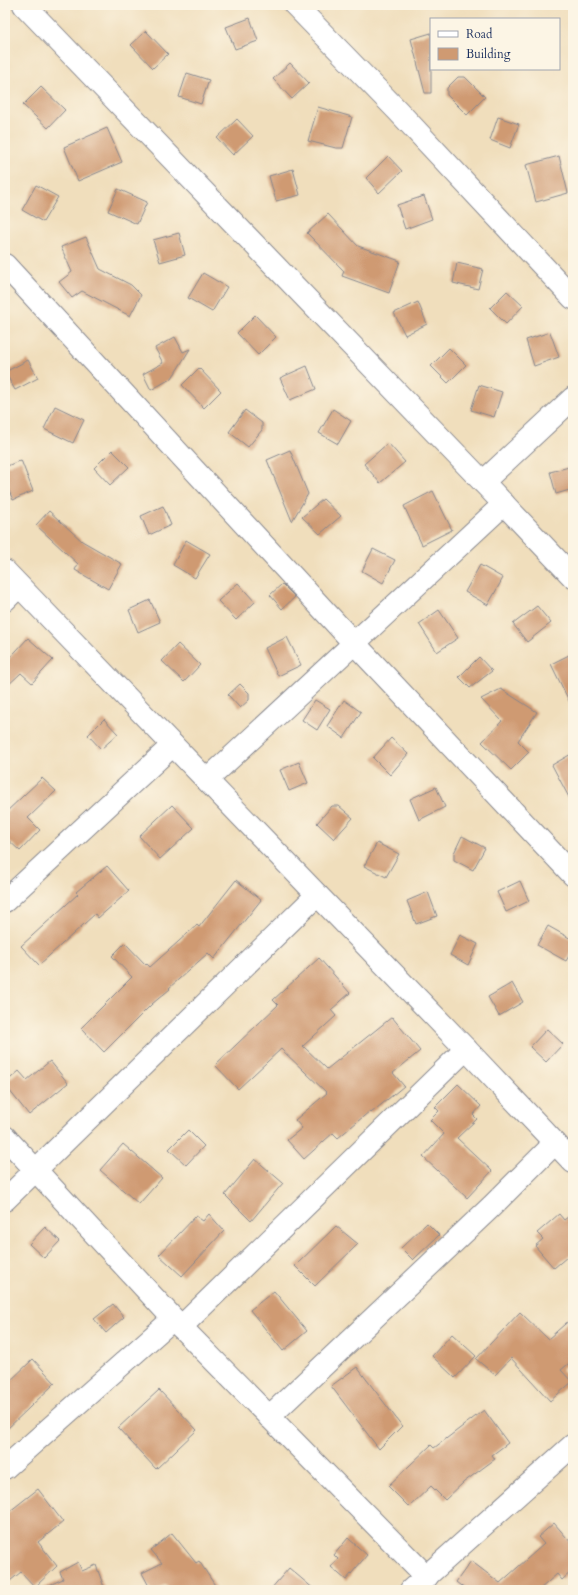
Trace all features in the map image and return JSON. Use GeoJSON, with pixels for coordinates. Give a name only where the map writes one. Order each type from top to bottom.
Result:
{"type":"FeatureCollection","features":[{"type":"Feature","properties":{"kind":"street"},"geometry":{"type":"LineString","coordinates":[[24,5],[573,577]]}},
{"type":"Feature","properties":{"kind":"street"},"geometry":{"type":"LineString","coordinates":[[295,5],[398,111],[573,298]]}},
{"type":"Feature","properties":{"kind":"street"},"geometry":{"type":"LineString","coordinates":[[5,265],[354,643],[573,875]]}},
{"type":"Feature","properties":{"kind":"street"},"geometry":{"type":"LineString","coordinates":[[483,482],[573,398]]}},
{"type":"Feature","properties":{"kind":"street"},"geometry":{"type":"LineString","coordinates":[[207,780],[504,504]]}},
{"type":"Feature","properties":{"kind":"street"},"geometry":{"type":"LineString","coordinates":[[10,586],[173,745],[573,1162]]}},
{"type":"Feature","properties":{"kind":"street"},"geometry":{"type":"LineString","coordinates":[[5,901],[173,745]]}},
{"type":"Feature","properties":{"kind":"street"},"geometry":{"type":"LineString","coordinates":[[5,1200],[317,895]]}},
{"type":"Feature","properties":{"kind":"street"},"geometry":{"type":"LineString","coordinates":[[5,1468],[177,1323],[466,1049]]}},
{"type":"Feature","properties":{"kind":"street"},"geometry":{"type":"LineString","coordinates":[[5,1137],[177,1323],[269,1417],[419,1583],[573,1446]]}},
{"type":"Feature","properties":{"kind":"street"},"geometry":{"type":"LineString","coordinates":[[269,1417],[492,1206],[555,1143]]}},
{"type":"Feature","properties":{"kind":"building"},"geometry":{"type":"Polygon","coordinates":[[[250,18],[258,41],[235,49],[226,27],[250,18]]]}},
{"type":"Feature","properties":{"kind":"building"},"geometry":{"type":"Polygon","coordinates":[[[146,31],[168,54],[153,68],[131,45],[146,31]]]}},
{"type":"Feature","properties":{"kind":"building"},"geometry":{"type":"Polygon","coordinates":[[[430,33],[431,93],[425,93],[411,39],[430,33]]]}},
{"type":"Feature","properties":{"kind":"building"},"geometry":{"type":"Polygon","coordinates":[[[290,63],[309,83],[292,99],[273,79],[290,63]]]}},
{"type":"Feature","properties":{"kind":"building"},"geometry":{"type":"Polygon","coordinates":[[[187,73],[209,80],[201,104],[179,97],[187,73]]]}},
{"type":"Feature","properties":{"kind":"building"},"geometry":{"type":"Polygon","coordinates":[[[458,77],[465,77],[485,97],[467,115],[447,95],[447,88],[458,77]]]}},
{"type":"Feature","properties":{"kind":"building"},"geometry":{"type":"Polygon","coordinates":[[[41,87],[65,110],[48,128],[23,105],[41,87]]]}},
{"type":"Feature","properties":{"kind":"building"},"geometry":{"type":"Polygon","coordinates":[[[318,107],[352,117],[343,148],[336,148],[308,141],[318,107]]]}},
{"type":"Feature","properties":{"kind":"building"},"geometry":{"type":"Polygon","coordinates":[[[498,117],[519,124],[510,148],[490,140],[498,117]]]}},
{"type":"Feature","properties":{"kind":"building"},"geometry":{"type":"Polygon","coordinates":[[[237,119],[253,136],[233,155],[217,138],[237,119]]]}},
{"type":"Feature","properties":{"kind":"building"},"geometry":{"type":"Polygon","coordinates":[[[107,128],[122,162],[78,181],[64,147],[107,128]]]}},
{"type":"Feature","properties":{"kind":"building"},"geometry":{"type":"Polygon","coordinates":[[[388,156],[402,171],[379,193],[366,178],[388,156]]]}},
{"type":"Feature","properties":{"kind":"building"},"geometry":{"type":"Polygon","coordinates":[[[559,156],[568,193],[536,202],[526,165],[559,156]]]}},
{"type":"Feature","properties":{"kind":"building"},"geometry":{"type":"Polygon","coordinates":[[[293,169],[300,195],[276,201],[269,176],[293,169]]]}},
{"type":"Feature","properties":{"kind":"building"},"geometry":{"type":"Polygon","coordinates":[[[36,185],[58,197],[43,222],[22,210],[36,185]]]}},
{"type":"Feature","properties":{"kind":"building"},"geometry":{"type":"Polygon","coordinates":[[[118,189],[147,202],[137,224],[108,211],[118,189]]]}},
{"type":"Feature","properties":{"kind":"building"},"geometry":{"type":"Polygon","coordinates":[[[424,196],[432,219],[405,229],[397,205],[424,196]]]}},
{"type":"Feature","properties":{"kind":"building"},"geometry":{"type":"Polygon","coordinates":[[[328,214],[358,246],[400,261],[389,293],[342,276],[344,271],[307,233],[328,214]]]}},
{"type":"Feature","properties":{"kind":"building"},"geometry":{"type":"Polygon","coordinates":[[[179,233],[185,255],[160,262],[153,240],[179,233]]]}},
{"type":"Feature","properties":{"kind":"building"},"geometry":{"type":"Polygon","coordinates":[[[86,237],[100,269],[131,285],[141,295],[130,316],[82,291],[72,298],[59,282],[72,272],[61,247],[86,237]]]}},
{"type":"Feature","properties":{"kind":"building"},"geometry":{"type":"Polygon","coordinates":[[[457,263],[483,269],[478,289],[453,283],[457,263]]]}},
{"type":"Feature","properties":{"kind":"building"},"geometry":{"type":"Polygon","coordinates":[[[203,273],[227,287],[212,312],[188,298],[203,273]]]}},
{"type":"Feature","properties":{"kind":"building"},"geometry":{"type":"Polygon","coordinates":[[[507,291],[523,306],[506,324],[490,308],[507,291]]]}},
{"type":"Feature","properties":{"kind":"building"},"geometry":{"type":"Polygon","coordinates":[[[418,302],[427,324],[405,335],[394,313],[418,302]]]}},
{"type":"Feature","properties":{"kind":"building"},"geometry":{"type":"Polygon","coordinates":[[[255,315],[276,337],[258,355],[237,333],[255,315]]]}},
{"type":"Feature","properties":{"kind":"building"},"geometry":{"type":"Polygon","coordinates":[[[550,332],[559,357],[534,366],[526,340],[550,332]]]}},
{"type":"Feature","properties":{"kind":"building"},"geometry":{"type":"Polygon","coordinates":[[[175,337],[183,352],[190,349],[172,378],[151,390],[143,374],[163,363],[155,348],[175,337]]]}},
{"type":"Feature","properties":{"kind":"building"},"geometry":{"type":"Polygon","coordinates":[[[449,348],[466,365],[448,383],[431,366],[449,348]]]}},
{"type":"Feature","properties":{"kind":"building"},"geometry":{"type":"Polygon","coordinates":[[[28,360],[38,378],[15,390],[5,372],[28,360]]]}},
{"type":"Feature","properties":{"kind":"building"},"geometry":{"type":"Polygon","coordinates":[[[307,366],[316,389],[290,400],[280,378],[307,366]]]}},
{"type":"Feature","properties":{"kind":"building"},"geometry":{"type":"Polygon","coordinates":[[[199,368],[221,391],[204,408],[182,385],[199,368]]]}},
{"type":"Feature","properties":{"kind":"building"},"geometry":{"type":"Polygon","coordinates":[[[479,385],[502,392],[494,417],[471,410],[479,385]]]}},
{"type":"Feature","properties":{"kind":"building"},"geometry":{"type":"Polygon","coordinates":[[[55,406],[84,420],[73,443],[44,429],[55,406]]]}},
{"type":"Feature","properties":{"kind":"building"},"geometry":{"type":"Polygon","coordinates":[[[333,409],[351,421],[338,444],[319,433],[333,409]]]}},
{"type":"Feature","properties":{"kind":"building"},"geometry":{"type":"Polygon","coordinates":[[[245,410],[262,423],[262,430],[248,447],[229,432],[245,410]]]}},
{"type":"Feature","properties":{"kind":"building"},"geometry":{"type":"Polygon","coordinates":[[[388,443],[405,462],[380,483],[364,464],[388,443]]]}},
{"type":"Feature","properties":{"kind":"building"},"geometry":{"type":"Polygon","coordinates":[[[112,450],[129,467],[110,485],[94,468],[112,450]]]}},
{"type":"Feature","properties":{"kind":"building"},"geometry":{"type":"Polygon","coordinates":[[[290,450],[308,494],[292,521],[267,460],[290,450]]]}},
{"type":"Feature","properties":{"kind":"building"},"geometry":{"type":"Polygon","coordinates":[[[21,460],[33,491],[13,500],[5,482],[5,467],[21,460]]]}},
{"type":"Feature","properties":{"kind":"building"},"geometry":{"type":"Polygon","coordinates":[[[573,466],[573,489],[556,494],[550,472],[573,466]]]}},
{"type":"Feature","properties":{"kind":"building"},"geometry":{"type":"Polygon","coordinates":[[[433,491],[452,530],[422,545],[404,506],[433,491]]]}},
{"type":"Feature","properties":{"kind":"building"},"geometry":{"type":"Polygon","coordinates":[[[323,499],[341,516],[320,534],[302,517],[323,499]]]}},
{"type":"Feature","properties":{"kind":"building"},"geometry":{"type":"Polygon","coordinates":[[[163,506],[171,525],[149,535],[141,516],[163,506]]]}},
{"type":"Feature","properties":{"kind":"building"},"geometry":{"type":"Polygon","coordinates":[[[49,511],[82,541],[122,564],[108,589],[75,570],[78,564],[36,525],[49,511]]]}},
{"type":"Feature","properties":{"kind":"building"},"geometry":{"type":"Polygon","coordinates":[[[186,540],[210,554],[195,578],[173,565],[186,540]]]}},
{"type":"Feature","properties":{"kind":"building"},"geometry":{"type":"Polygon","coordinates":[[[373,549],[395,560],[383,583],[362,571],[373,549]]]}},
{"type":"Feature","properties":{"kind":"building"},"geometry":{"type":"Polygon","coordinates":[[[480,565],[503,578],[488,605],[465,592],[480,565]]]}},
{"type":"Feature","properties":{"kind":"building"},"geometry":{"type":"Polygon","coordinates":[[[238,583],[255,602],[236,620],[218,601],[238,583]]]}},
{"type":"Feature","properties":{"kind":"building"},"geometry":{"type":"Polygon","coordinates":[[[282,584],[295,597],[282,609],[270,595],[282,584]]]}},
{"type":"Feature","properties":{"kind":"building"},"geometry":{"type":"Polygon","coordinates":[[[150,600],[160,622],[138,632],[129,610],[150,600]]]}},
{"type":"Feature","properties":{"kind":"building"},"geometry":{"type":"Polygon","coordinates":[[[537,606],[551,623],[527,642],[513,624],[537,606]]]}},
{"type":"Feature","properties":{"kind":"building"},"geometry":{"type":"Polygon","coordinates":[[[439,610],[458,638],[437,652],[419,624],[439,610]]]}},
{"type":"Feature","properties":{"kind":"building"},"geometry":{"type":"Polygon","coordinates":[[[287,637],[301,665],[278,676],[265,648],[287,637]]]}},
{"type":"Feature","properties":{"kind":"building"},"geometry":{"type":"Polygon","coordinates":[[[28,638],[53,660],[32,683],[21,673],[5,688],[5,663],[28,638]]]}},
{"type":"Feature","properties":{"kind":"building"},"geometry":{"type":"Polygon","coordinates":[[[178,644],[200,665],[184,682],[162,661],[178,644]]]}},
{"type":"Feature","properties":{"kind":"building"},"geometry":{"type":"Polygon","coordinates":[[[573,653],[573,709],[551,664],[573,653]]]}},
{"type":"Feature","properties":{"kind":"building"},"geometry":{"type":"Polygon","coordinates":[[[479,657],[492,671],[470,688],[459,677],[479,657]]]}},
{"type":"Feature","properties":{"kind":"building"},"geometry":{"type":"Polygon","coordinates":[[[240,684],[249,693],[249,700],[240,708],[228,695],[240,684]]]}},
{"type":"Feature","properties":{"kind":"building"},"geometry":{"type":"Polygon","coordinates":[[[501,689],[537,712],[518,741],[529,752],[511,770],[482,742],[502,721],[481,699],[501,689]]]}},
{"type":"Feature","properties":{"kind":"building"},"geometry":{"type":"Polygon","coordinates":[[[315,700],[330,709],[317,730],[302,720],[315,700]]]}},
{"type":"Feature","properties":{"kind":"building"},"geometry":{"type":"Polygon","coordinates":[[[344,700],[361,712],[344,738],[327,726],[344,700]]]}},
{"type":"Feature","properties":{"kind":"building"},"geometry":{"type":"Polygon","coordinates":[[[104,719],[118,734],[101,749],[88,735],[104,719]]]}},
{"type":"Feature","properties":{"kind":"building"},"geometry":{"type":"Polygon","coordinates":[[[391,738],[408,754],[390,775],[373,758],[391,738]]]}},
{"type":"Feature","properties":{"kind":"building"},"geometry":{"type":"Polygon","coordinates":[[[573,753],[573,805],[552,765],[573,753]]]}},
{"type":"Feature","properties":{"kind":"building"},"geometry":{"type":"Polygon","coordinates":[[[299,762],[308,783],[289,791],[280,770],[299,762]]]}},
{"type":"Feature","properties":{"kind":"building"},"geometry":{"type":"Polygon","coordinates":[[[42,778],[56,791],[28,818],[40,830],[20,851],[5,837],[5,813],[42,778]]]}},
{"type":"Feature","properties":{"kind":"building"},"geometry":{"type":"Polygon","coordinates":[[[436,787],[445,807],[419,820],[410,799],[436,787]]]}},
{"type":"Feature","properties":{"kind":"building"},"geometry":{"type":"Polygon","coordinates":[[[172,805],[194,828],[160,859],[139,836],[172,805]]]}},
{"type":"Feature","properties":{"kind":"building"},"geometry":{"type":"Polygon","coordinates":[[[332,806],[339,806],[353,818],[334,839],[317,823],[332,806]]]}},
{"type":"Feature","properties":{"kind":"building"},"geometry":{"type":"Polygon","coordinates":[[[462,836],[485,848],[473,870],[454,860],[454,853],[462,836]]]}},
{"type":"Feature","properties":{"kind":"building"},"geometry":{"type":"Polygon","coordinates":[[[377,843],[399,854],[386,877],[364,866],[377,843]]]}},
{"type":"Feature","properties":{"kind":"building"},"geometry":{"type":"Polygon","coordinates":[[[107,866],[129,891],[98,918],[95,914],[39,965],[21,946],[78,894],[76,892],[107,866]]]}},
{"type":"Feature","properties":{"kind":"building"},"geometry":{"type":"Polygon","coordinates":[[[236,880],[261,900],[214,959],[208,953],[152,1004],[104,1052],[81,1028],[132,977],[112,956],[125,943],[146,965],[147,964],[150,967],[197,925],[199,927],[236,880]]]}},
{"type":"Feature","properties":{"kind":"building"},"geometry":{"type":"Polygon","coordinates":[[[520,881],[529,901],[506,912],[497,892],[520,881]]]}},
{"type":"Feature","properties":{"kind":"building"},"geometry":{"type":"Polygon","coordinates":[[[428,892],[437,916],[416,924],[407,901],[428,892]]]}},
{"type":"Feature","properties":{"kind":"building"},"geometry":{"type":"Polygon","coordinates":[[[548,926],[573,940],[573,949],[566,961],[537,945],[548,926]]]}},
{"type":"Feature","properties":{"kind":"building"},"geometry":{"type":"Polygon","coordinates":[[[460,935],[478,944],[468,965],[450,955],[460,935]]]}},
{"type":"Feature","properties":{"kind":"building"},"geometry":{"type":"Polygon","coordinates":[[[319,958],[350,993],[331,1010],[336,1016],[303,1046],[327,1069],[392,1017],[420,1051],[393,1073],[404,1086],[371,1113],[370,1111],[338,1138],[333,1133],[304,1159],[287,1140],[302,1128],[295,1120],[327,1093],[281,1049],[238,1089],[215,1065],[278,1005],[273,1000],[319,958]]]}},
{"type":"Feature","properties":{"kind":"building"},"geometry":{"type":"Polygon","coordinates":[[[512,983],[523,1002],[499,1016],[488,997],[512,983]]]}},
{"type":"Feature","properties":{"kind":"building"},"geometry":{"type":"Polygon","coordinates":[[[547,1029],[563,1044],[546,1062],[530,1047],[547,1029]]]}},
{"type":"Feature","properties":{"kind":"building"},"geometry":{"type":"Polygon","coordinates":[[[50,1061],[68,1083],[29,1115],[5,1083],[19,1071],[27,1080],[50,1061]]]}},
{"type":"Feature","properties":{"kind":"building"},"geometry":{"type":"Polygon","coordinates":[[[458,1084],[481,1106],[473,1115],[477,1119],[457,1138],[492,1171],[467,1198],[423,1157],[444,1134],[430,1120],[439,1111],[435,1107],[458,1084]]]}},
{"type":"Feature","properties":{"kind":"building"},"geometry":{"type":"Polygon","coordinates":[[[188,1130],[204,1146],[186,1165],[169,1149],[188,1130]]]}},
{"type":"Feature","properties":{"kind":"building"},"geometry":{"type":"Polygon","coordinates":[[[123,1144],[162,1178],[139,1204],[100,1170],[123,1144]]]}},
{"type":"Feature","properties":{"kind":"building"},"geometry":{"type":"Polygon","coordinates":[[[255,1159],[283,1183],[251,1221],[225,1195],[255,1159]]]}},
{"type":"Feature","properties":{"kind":"building"},"geometry":{"type":"Polygon","coordinates":[[[573,1213],[573,1252],[554,1268],[535,1246],[543,1239],[537,1233],[559,1214],[564,1220],[573,1213]]]}},
{"type":"Feature","properties":{"kind":"building"},"geometry":{"type":"Polygon","coordinates":[[[209,1214],[224,1231],[182,1276],[159,1255],[196,1216],[203,1221],[209,1214]]]}},
{"type":"Feature","properties":{"kind":"building"},"geometry":{"type":"Polygon","coordinates":[[[427,1223],[439,1235],[413,1260],[401,1248],[427,1223]]]}},
{"type":"Feature","properties":{"kind":"building"},"geometry":{"type":"Polygon","coordinates":[[[336,1226],[358,1244],[315,1286],[295,1266],[336,1226]]]}},
{"type":"Feature","properties":{"kind":"building"},"geometry":{"type":"Polygon","coordinates":[[[45,1227],[60,1241],[44,1258],[29,1244],[45,1227]]]}},
{"type":"Feature","properties":{"kind":"building"},"geometry":{"type":"Polygon","coordinates":[[[274,1291],[307,1331],[283,1351],[250,1310],[274,1291]]]}},
{"type":"Feature","properties":{"kind":"building"},"geometry":{"type":"Polygon","coordinates":[[[113,1304],[124,1317],[106,1333],[94,1319],[113,1304]]]}},
{"type":"Feature","properties":{"kind":"building"},"geometry":{"type":"Polygon","coordinates":[[[520,1312],[548,1339],[573,1317],[573,1360],[561,1370],[572,1382],[550,1401],[511,1358],[495,1375],[476,1359],[520,1312]]]}},
{"type":"Feature","properties":{"kind":"building"},"geometry":{"type":"Polygon","coordinates":[[[452,1334],[476,1356],[455,1378],[432,1356],[452,1334]]]}},
{"type":"Feature","properties":{"kind":"building"},"geometry":{"type":"Polygon","coordinates":[[[33,1359],[55,1383],[5,1431],[5,1386],[33,1359]]]}},
{"type":"Feature","properties":{"kind":"building"},"geometry":{"type":"Polygon","coordinates":[[[357,1367],[402,1426],[379,1449],[331,1386],[357,1367]]]}},
{"type":"Feature","properties":{"kind":"building"},"geometry":{"type":"Polygon","coordinates":[[[159,1390],[197,1430],[156,1469],[118,1428],[159,1390]]]}},
{"type":"Feature","properties":{"kind":"building"},"geometry":{"type":"Polygon","coordinates":[[[484,1410],[508,1443],[492,1455],[495,1459],[464,1482],[445,1500],[431,1486],[409,1507],[388,1486],[431,1445],[434,1448],[484,1410]]]}},
{"type":"Feature","properties":{"kind":"building"},"geometry":{"type":"Polygon","coordinates":[[[38,1489],[63,1522],[38,1542],[57,1566],[35,1587],[21,1572],[5,1585],[5,1515],[38,1489]]]}},
{"type":"Feature","properties":{"kind":"building"},"geometry":{"type":"Polygon","coordinates":[[[554,1523],[573,1545],[573,1570],[562,1580],[557,1574],[539,1590],[466,1590],[456,1582],[471,1561],[500,1583],[544,1544],[538,1537],[554,1523]]]}},
{"type":"Feature","properties":{"kind":"building"},"geometry":{"type":"Polygon","coordinates":[[[172,1533],[196,1563],[199,1561],[218,1590],[170,1590],[166,1584],[155,1590],[151,1590],[142,1573],[162,1563],[151,1550],[172,1533]]]}},
{"type":"Feature","properties":{"kind":"building"},"geometry":{"type":"Polygon","coordinates":[[[348,1538],[367,1555],[346,1580],[331,1567],[338,1559],[334,1555],[348,1538]]]}},
{"type":"Feature","properties":{"kind":"building"},"geometry":{"type":"Polygon","coordinates":[[[78,1562],[82,1571],[96,1565],[105,1590],[38,1590],[63,1579],[60,1572],[78,1562]]]}},
{"type":"Feature","properties":{"kind":"building"},"geometry":{"type":"Polygon","coordinates":[[[289,1568],[315,1590],[270,1590],[289,1568]]]}}]}
